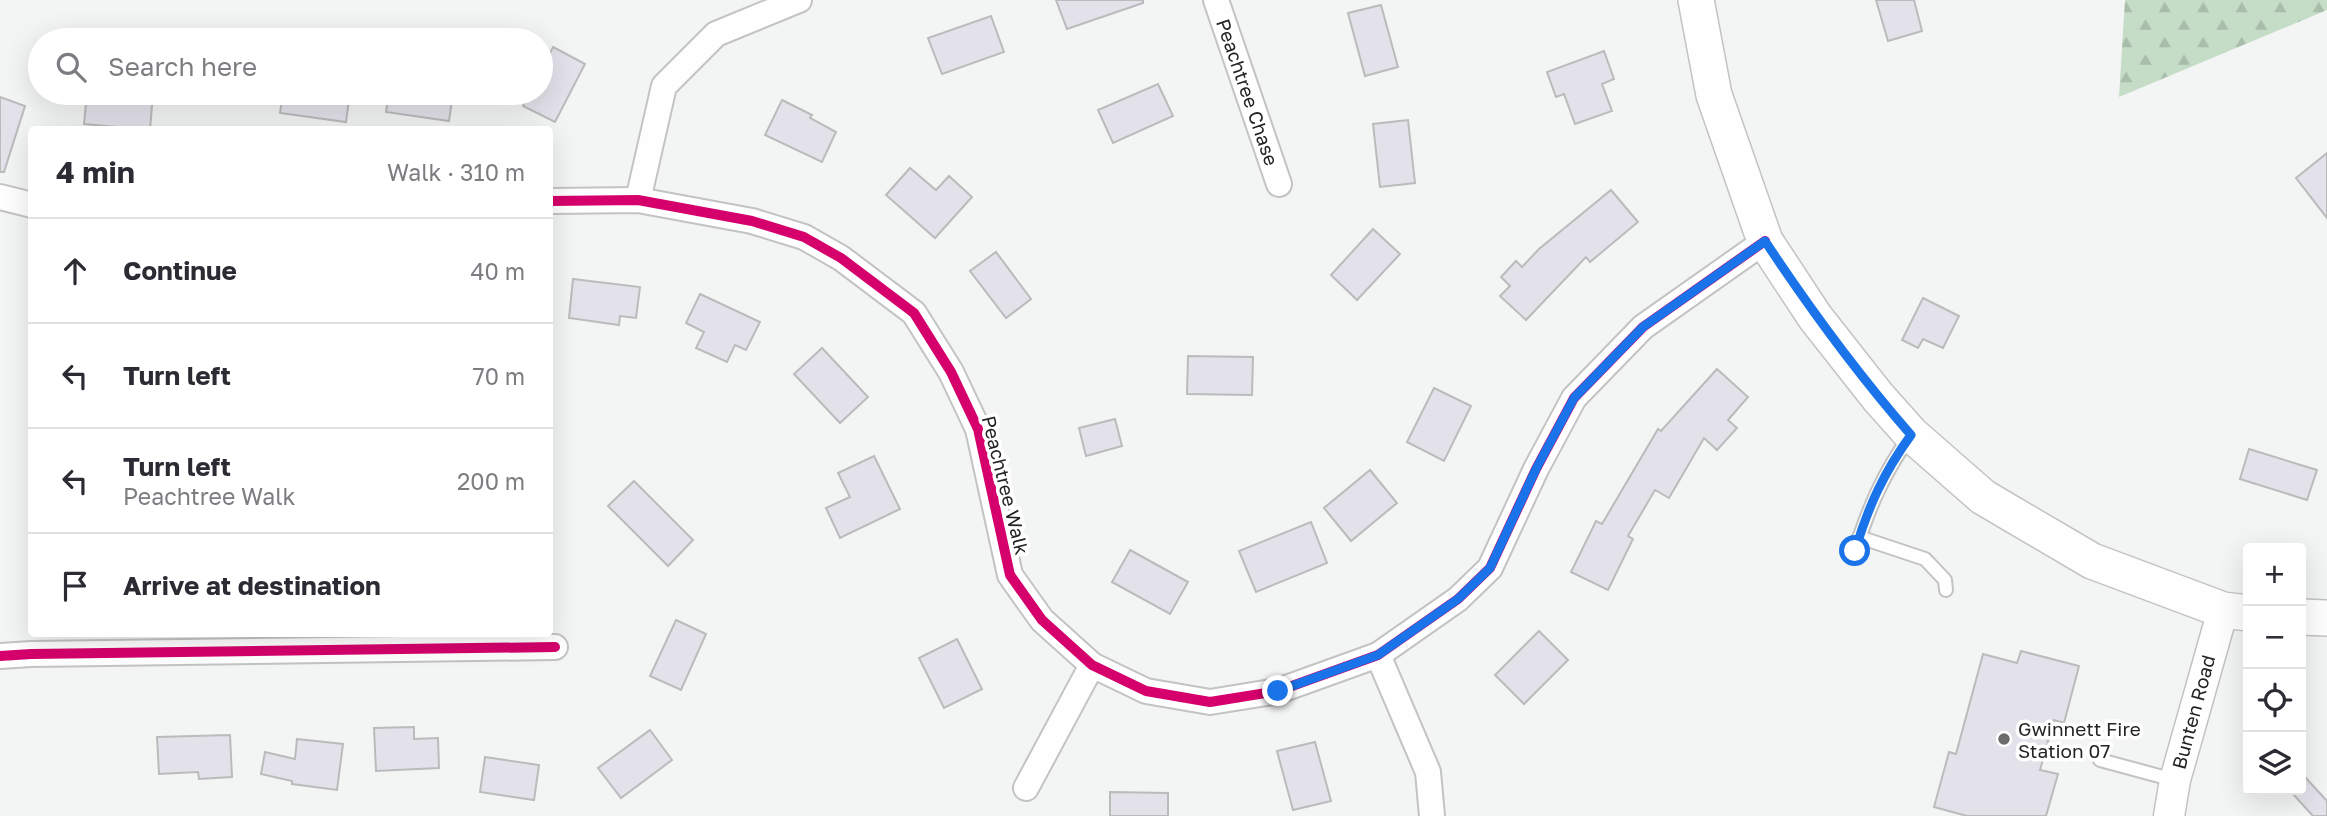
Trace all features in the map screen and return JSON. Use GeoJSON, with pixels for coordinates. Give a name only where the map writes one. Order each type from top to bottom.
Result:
{"type":"FeatureCollection","features":[{"type":"Feature","properties":{"kind":"main road"},"geometry":{"type":"LineString","coordinates":[[1696,0],[1714,95],[1765,241],[1815,317],[1911,435],[1983,497],[2092,561],[2236,612]]}},
{"type":"Feature","properties":{"kind":"main road"},"geometry":{"type":"LineString","coordinates":[[2306,617],[2327,618]]}},
{"type":"Feature","properties":{"kind":"street"},"geometry":{"type":"LineString","coordinates":[[638,200],[664,86],[716,34],[799,0]]}},
{"type":"Feature","properties":{"kind":"street","name":"Peachtree Chase"},"geometry":{"type":"LineString","coordinates":[[1216,0],[1279,184]]}},
{"type":"Feature","properties":{"kind":"street"},"geometry":{"type":"LineString","coordinates":[[0,197],[28,204]]}},
{"type":"Feature","properties":{"kind":"street","name":"Peachtree Walk"},"geometry":{"type":"LineString","coordinates":[[553,201],[638,200],[752,220],[804,237],[842,258],[914,313],[951,372],[978,429],[1010,575],[1042,620],[1091,665],[1146,691],[1210,702],[1278,691],[1378,655],[1458,599],[1490,568],[1536,469],[1574,398],[1643,327],[1765,241]]}},
{"type":"Feature","properties":{"kind":"street","name":"Bunten Road"},"geometry":{"type":"LineString","coordinates":[[2169,816],[2175,780],[2236,612]]}},
{"type":"Feature","properties":{"kind":"street"},"geometry":{"type":"LineString","coordinates":[[0,656],[555,647]]}},
{"type":"Feature","properties":{"kind":"street"},"geometry":{"type":"LineString","coordinates":[[1378,655],[1428,772],[1433,816]]}},
{"type":"Feature","properties":{"kind":"street"},"geometry":{"type":"LineString","coordinates":[[1026,788],[1091,665]]}},
{"type":"Feature","properties":{"kind":"lane"},"geometry":{"type":"LineString","coordinates":[[1855,551],[1867,513],[1889,466],[1911,435]]}},
{"type":"Feature","properties":{"kind":"lane"},"geometry":{"type":"LineString","coordinates":[[1859,537],[1925,559],[1945,580],[1946,590]]}},
{"type":"Feature","properties":{"kind":"lane"},"geometry":{"type":"LineString","coordinates":[[2100,760],[2175,780]]}},
{"type":"Feature","properties":{"kind":"green space"},"geometry":{"type":"Polygon","coordinates":[[[2125,0],[2327,0],[2327,10],[2119,97],[2125,0]]]}},
{"type":"Feature","properties":{"kind":"building"},"geometry":{"type":"Polygon","coordinates":[[[1056,0],[1143,0],[1143,3],[1067,29],[1056,0]]]}},
{"type":"Feature","properties":{"kind":"building"},"geometry":{"type":"Polygon","coordinates":[[[1876,0],[1914,0],[1922,31],[1888,41],[1876,0]]]}},
{"type":"Feature","properties":{"kind":"building"},"geometry":{"type":"Polygon","coordinates":[[[1381,5],[1398,67],[1365,76],[1348,13],[1381,5]]]}},
{"type":"Feature","properties":{"kind":"building"},"geometry":{"type":"Polygon","coordinates":[[[991,16],[1004,52],[942,74],[928,38],[991,16]]]}},
{"type":"Feature","properties":{"kind":"building"},"geometry":{"type":"Polygon","coordinates":[[[553,47],[585,64],[555,122],[523,106],[553,105],[553,47]]]}},
{"type":"Feature","properties":{"kind":"building"},"geometry":{"type":"Polygon","coordinates":[[[1604,51],[1614,79],[1602,84],[1612,111],[1575,124],[1564,94],[1556,97],[1547,72],[1604,51]]]}},
{"type":"Feature","properties":{"kind":"building"},"geometry":{"type":"Polygon","coordinates":[[[1158,84],[1173,116],[1113,143],[1098,110],[1158,84]]]}},
{"type":"Feature","properties":{"kind":"building"},"geometry":{"type":"Polygon","coordinates":[[[0,97],[25,106],[4,172],[0,172],[0,97]]]}},
{"type":"Feature","properties":{"kind":"building"},"geometry":{"type":"Polygon","coordinates":[[[782,100],[812,115],[810,118],[836,132],[822,162],[765,135],[782,100]]]}},
{"type":"Feature","properties":{"kind":"building"},"geometry":{"type":"Polygon","coordinates":[[[86,105],[152,105],[150,126],[84,124],[86,105]]]}},
{"type":"Feature","properties":{"kind":"building"},"geometry":{"type":"Polygon","coordinates":[[[281,105],[348,105],[346,122],[280,113],[281,105]]]}},
{"type":"Feature","properties":{"kind":"building"},"geometry":{"type":"Polygon","coordinates":[[[387,105],[451,105],[449,121],[386,112],[387,105]]]}},
{"type":"Feature","properties":{"kind":"building"},"geometry":{"type":"Polygon","coordinates":[[[1408,120],[1415,183],[1380,187],[1373,124],[1408,120]]]}},
{"type":"Feature","properties":{"kind":"building"},"geometry":{"type":"Polygon","coordinates":[[[2327,153],[2327,218],[2296,178],[2327,153]]]}},
{"type":"Feature","properties":{"kind":"building"},"geometry":{"type":"Polygon","coordinates":[[[910,168],[936,190],[949,176],[972,197],[935,238],[886,195],[910,168]]]}},
{"type":"Feature","properties":{"kind":"building"},"geometry":{"type":"Polygon","coordinates":[[[1611,190],[1638,222],[1590,262],[1586,257],[1526,320],[1500,296],[1510,286],[1501,277],[1516,261],[1522,267],[1539,249],[1611,190]]]}},
{"type":"Feature","properties":{"kind":"building"},"geometry":{"type":"Polygon","coordinates":[[[1373,229],[1400,254],[1357,300],[1331,275],[1373,229]]]}},
{"type":"Feature","properties":{"kind":"building"},"geometry":{"type":"Polygon","coordinates":[[[996,252],[1031,299],[1006,318],[970,271],[996,252]]]}},
{"type":"Feature","properties":{"kind":"building"},"geometry":{"type":"Polygon","coordinates":[[[573,279],[640,287],[636,318],[620,316],[619,325],[569,318],[573,279]]]}},
{"type":"Feature","properties":{"kind":"building"},"geometry":{"type":"Polygon","coordinates":[[[700,294],[760,322],[746,350],[735,345],[727,362],[696,348],[704,332],[686,323],[700,294]]]}},
{"type":"Feature","properties":{"kind":"building"},"geometry":{"type":"Polygon","coordinates":[[[1923,298],[1959,316],[1943,348],[1923,339],[1918,348],[1902,340],[1923,298]]]}},
{"type":"Feature","properties":{"kind":"building"},"geometry":{"type":"Polygon","coordinates":[[[822,348],[868,397],[840,423],[794,374],[822,348]]]}},
{"type":"Feature","properties":{"kind":"building"},"geometry":{"type":"Polygon","coordinates":[[[1188,356],[1253,357],[1252,395],[1187,394],[1188,356]]]}},
{"type":"Feature","properties":{"kind":"building"},"geometry":{"type":"Polygon","coordinates":[[[1717,369],[1748,397],[1728,420],[1737,428],[1717,450],[1704,438],[1669,498],[1655,490],[1628,536],[1633,539],[1608,590],[1571,572],[1596,521],[1602,524],[1658,429],[1661,431],[1717,369]]]}},
{"type":"Feature","properties":{"kind":"building"},"geometry":{"type":"Polygon","coordinates":[[[1434,388],[1471,406],[1444,461],[1407,442],[1434,388]]]}},
{"type":"Feature","properties":{"kind":"building"},"geometry":{"type":"Polygon","coordinates":[[[1115,419],[1122,446],[1086,456],[1079,428],[1115,419]]]}},
{"type":"Feature","properties":{"kind":"building"},"geometry":{"type":"Polygon","coordinates":[[[2249,449],[2317,470],[2307,500],[2240,479],[2249,449]]]}},
{"type":"Feature","properties":{"kind":"building"},"geometry":{"type":"Polygon","coordinates":[[[874,456],[900,509],[840,538],[826,508],[850,497],[838,473],[874,456]]]}},
{"type":"Feature","properties":{"kind":"building"},"geometry":{"type":"Polygon","coordinates":[[[1370,470],[1397,503],[1351,541],[1324,508],[1370,470]]]}},
{"type":"Feature","properties":{"kind":"building"},"geometry":{"type":"Polygon","coordinates":[[[634,481],[693,540],[668,566],[608,506],[634,481]]]}},
{"type":"Feature","properties":{"kind":"building"},"geometry":{"type":"Polygon","coordinates":[[[1311,522],[1327,563],[1256,592],[1239,551],[1311,522]]]}},
{"type":"Feature","properties":{"kind":"building"},"geometry":{"type":"Polygon","coordinates":[[[1130,550],[1188,582],[1170,614],[1112,582],[1130,550]]]}},
{"type":"Feature","properties":{"kind":"building"},"geometry":{"type":"Polygon","coordinates":[[[676,620],[706,634],[681,690],[650,676],[676,620]]]}},
{"type":"Feature","properties":{"kind":"building"},"geometry":{"type":"Polygon","coordinates":[[[1539,631],[1568,660],[1524,704],[1495,675],[1539,631]]]}},
{"type":"Feature","properties":{"kind":"building"},"geometry":{"type":"Polygon","coordinates":[[[957,639],[982,689],[944,708],[919,658],[957,639]]]}},
{"type":"Feature","properties":{"kind":"building","name":"Gwinnett Fire Station 07"},"geometry":{"type":"Polygon","coordinates":[[[2021,651],[2079,666],[2064,723],[2054,720],[2040,770],[2058,774],[2046,816],[1967,816],[1934,807],[1949,752],[1956,754],[1983,654],[2017,663],[2021,651]]]}},
{"type":"Feature","properties":{"kind":"building"},"geometry":{"type":"Polygon","coordinates":[[[414,727],[414,739],[438,738],[439,768],[376,771],[374,728],[414,727]]]}},
{"type":"Feature","properties":{"kind":"building"},"geometry":{"type":"Polygon","coordinates":[[[650,730],[672,760],[621,798],[598,768],[650,730]]]}},
{"type":"Feature","properties":{"kind":"building"},"geometry":{"type":"Polygon","coordinates":[[[230,735],[232,777],[199,779],[198,772],[159,774],[157,737],[230,735]]]}},
{"type":"Feature","properties":{"kind":"building"},"geometry":{"type":"Polygon","coordinates":[[[297,739],[343,744],[337,790],[292,784],[292,781],[261,774],[265,752],[295,759],[297,739]]]}},
{"type":"Feature","properties":{"kind":"building"},"geometry":{"type":"Polygon","coordinates":[[[1315,742],[1331,801],[1293,810],[1277,751],[1315,742]]]}},
{"type":"Feature","properties":{"kind":"building"},"geometry":{"type":"Polygon","coordinates":[[[485,757],[539,765],[534,800],[480,792],[485,757]]]}},
{"type":"Feature","properties":{"kind":"building"},"geometry":{"type":"Polygon","coordinates":[[[2306,778],[2327,801],[2327,816],[2313,816],[2294,795],[2306,795],[2306,778]]]}},
{"type":"Feature","properties":{"kind":"building"},"geometry":{"type":"Polygon","coordinates":[[[1110,792],[1168,793],[1168,816],[1110,816],[1110,792]]]}},
{"type":"Feature","properties":{"kind":"cycle path"},"geometry":{"type":"LineString","coordinates":[[553,201],[638,200],[752,221],[804,237],[841,258],[914,313],[951,372],[978,429],[1010,575],[1042,620],[1092,665],[1146,691],[1210,702],[1278,691],[1378,655],[1458,599],[1490,568],[1536,469],[1574,398],[1643,327],[1765,241]]}},
{"type":"Feature","properties":{"kind":"cycle path"},"geometry":{"type":"LineString","coordinates":[[0,656],[555,647]]}},
{"type":"Feature","properties":{"kind":"place","name":"Gwinnett Fire Station 07"},"geometry":{"type":"Point","coordinates":[2004,739]}},
{"type":"Feature","properties":{"kind":"route"},"geometry":{"type":"LineString","coordinates":[[1278,691],[1378,655],[1458,599],[1490,568],[1536,469],[1574,398],[1643,327],[1765,241],[1815,317],[1911,435],[1889,466],[1867,513],[1855,551]]}}]}
